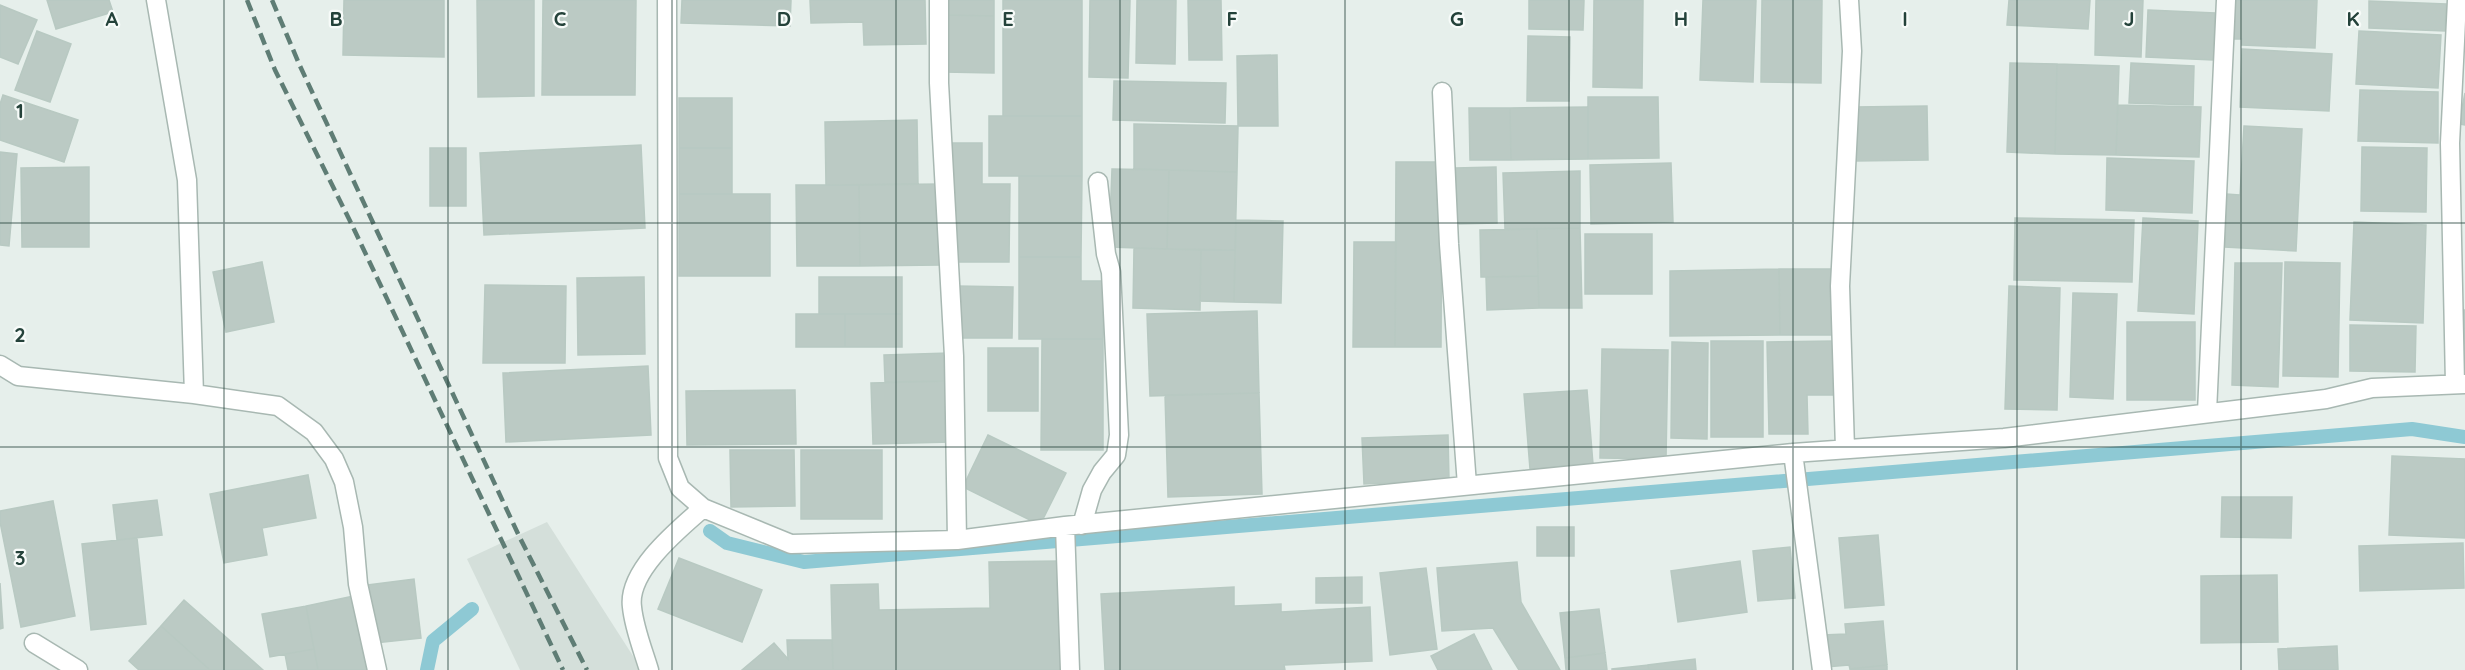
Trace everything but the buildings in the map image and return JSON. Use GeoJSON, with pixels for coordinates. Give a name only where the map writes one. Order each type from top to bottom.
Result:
{"type":"FeatureCollection","features":[{"type":"Feature","properties":{"kind":"street"},"geometry":{"type":"LineString","coordinates":[[156,0],[187,180],[194,394]]}},
{"type":"Feature","properties":{"kind":"street"},"geometry":{"type":"LineString","coordinates":[[667,0],[668,458],[680,488],[703,508],[791,544],[957,540],[1070,534],[1467,485],[1794,458],[1845,449],[2004,438],[2326,399],[2372,388],[2460,384],[2457,0]]}},
{"type":"Feature","properties":{"kind":"street"},"geometry":{"type":"LineString","coordinates":[[939,0],[939,83],[954,357],[957,540]]}},
{"type":"Feature","properties":{"kind":"street"},"geometry":{"type":"LineString","coordinates":[[1845,449],[1840,286],[1852,51],[1849,0]]}},
{"type":"Feature","properties":{"kind":"street"},"geometry":{"type":"LineString","coordinates":[[2207,412],[2226,0]]}},
{"type":"Feature","properties":{"kind":"street"},"geometry":{"type":"LineString","coordinates":[[1442,92],[1449,244],[1467,485]]}},
{"type":"Feature","properties":{"kind":"street"},"geometry":{"type":"LineString","coordinates":[[1070,670],[1070,534],[1102,472],[1116,455],[1119,435],[1111,272],[1106,254],[1098,182]]}},
{"type":"Feature","properties":{"kind":"street"},"geometry":{"type":"LineString","coordinates":[[0,365],[18,376],[194,394],[278,406],[314,432],[334,459],[344,482],[353,527],[358,584],[377,670]]}},
{"type":"Feature","properties":{"kind":"street"},"geometry":{"type":"LineString","coordinates":[[1794,458],[1822,670]]}},
{"type":"Feature","properties":{"kind":"street"},"geometry":{"type":"LineString","coordinates":[[649,670],[631,605],[638,578],[660,546],[703,508]]}},
{"type":"Feature","properties":{"kind":"street"},"geometry":{"type":"LineString","coordinates":[[34,643],[78,670]]}},
{"type":"Feature","properties":{"kind":"shaded area"},"geometry":{"type":"Polygon","coordinates":[[[547,522],[642,670],[520,670],[467,559],[547,522]]]}},
{"type":"Feature","properties":{"kind":"waterway"},"geometry":{"type":"LineString","coordinates":[[710,531],[727,543],[804,562],[2412,429],[2465,437]]}},
{"type":"Feature","properties":{"kind":"waterway"},"geometry":{"type":"LineString","coordinates":[[427,670],[433,641],[472,609]]}},
{"type":"Feature","properties":{"kind":"railway"},"geometry":{"type":"LineString","coordinates":[[247,0],[275,70],[352,225],[563,670]]}},
{"type":"Feature","properties":{"kind":"railway"},"geometry":{"type":"LineString","coordinates":[[272,0],[300,66],[520,538],[587,670]]}}]}
